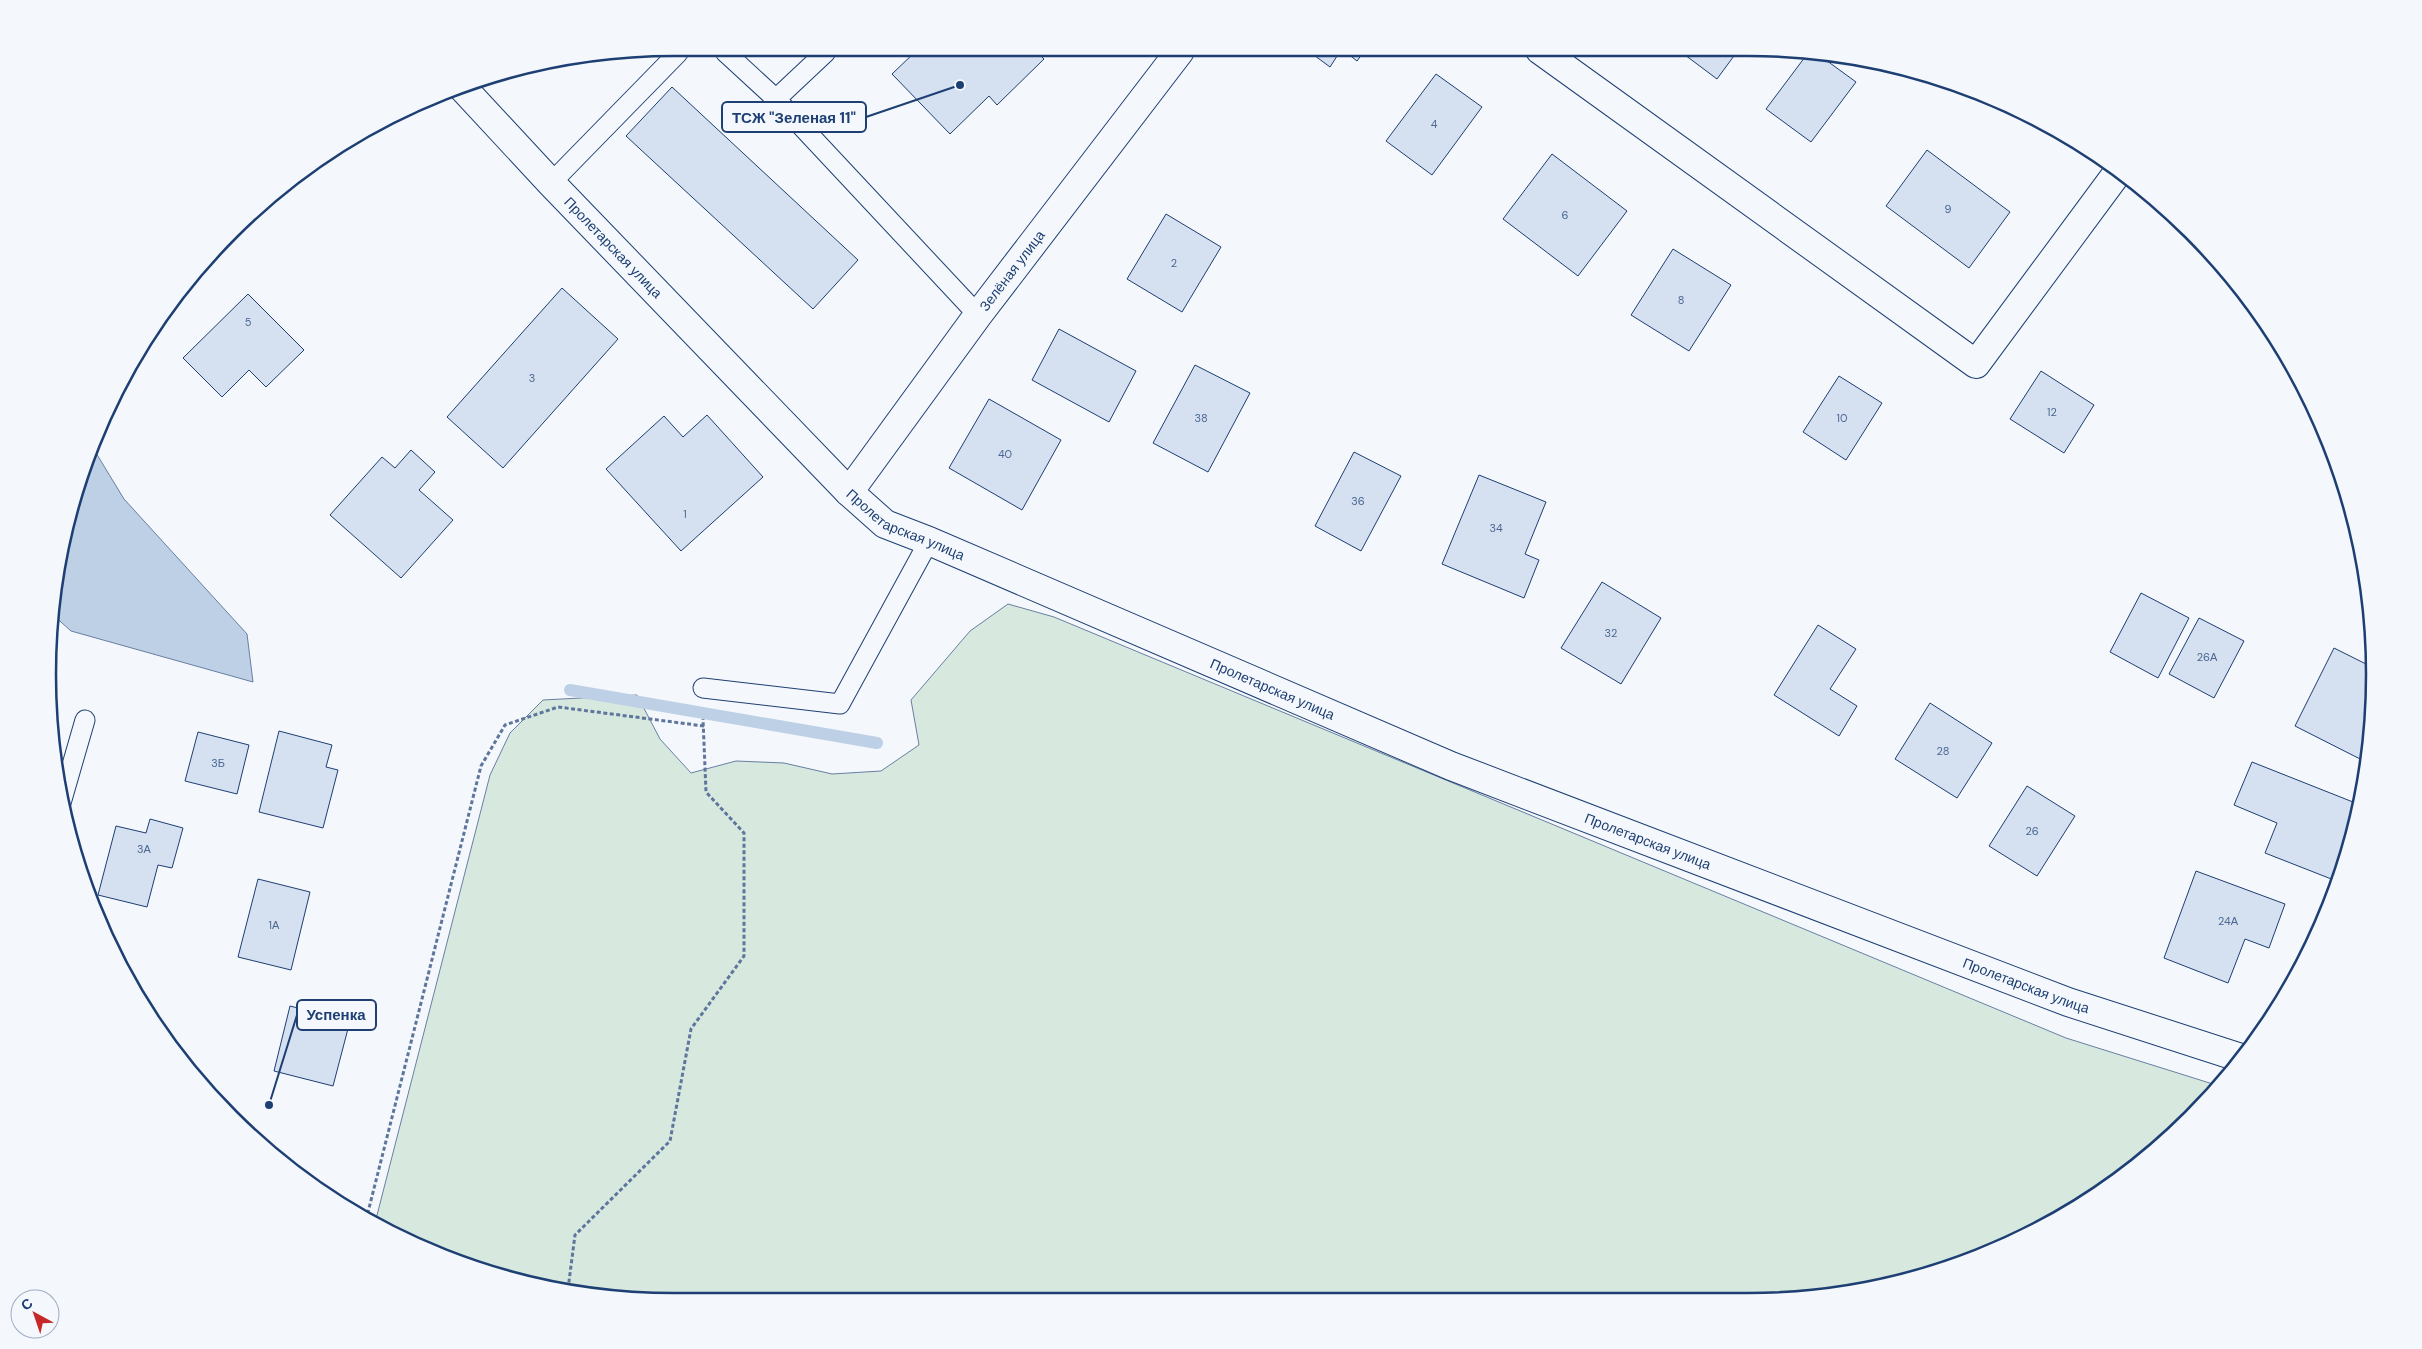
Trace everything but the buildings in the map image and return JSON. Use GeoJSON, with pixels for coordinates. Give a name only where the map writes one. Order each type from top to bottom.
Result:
{"type":"FeatureCollection","features":[{"type":"Feature","properties":{"kind":"street","name":"Зелёная улица"},"geometry":{"type":"LineString","coordinates":[[849,492],[978,315],[1176,56]]}},
{"type":"Feature","properties":{"kind":"street"},"geometry":{"type":"LineString","coordinates":[[1548,56],[1976,364],[2114,177]]}},
{"type":"Feature","properties":{"kind":"street","name":"Пролетарская улица"},"geometry":{"type":"LineString","coordinates":[[466,93],[849,492],[885,524],[929,541],[1451,766],[2068,1002],[2234,1056]]}},
{"type":"Feature","properties":{"kind":"lane"},"geometry":{"type":"LineString","coordinates":[[551,183],[675,56]]}},
{"type":"Feature","properties":{"kind":"lane"},"geometry":{"type":"LineString","coordinates":[[729,56],[776,100],[978,315]]}},
{"type":"Feature","properties":{"kind":"lane"},"geometry":{"type":"LineString","coordinates":[[776,100],[822,56]]}},
{"type":"Feature","properties":{"kind":"lane"},"geometry":{"type":"LineString","coordinates":[[702,688],[840,704],[929,541]]}},
{"type":"Feature","properties":{"kind":"lane"},"geometry":{"type":"LineString","coordinates":[[67,786],[85,720]]}},
{"type":"Feature","properties":{"kind":"path"},"geometry":{"type":"LineString","coordinates":[[368,1212],[481,766],[505,725],[558,707],[704,726]]}},
{"type":"Feature","properties":{"kind":"path"},"geometry":{"type":"LineString","coordinates":[[569,1283],[575,1235],[670,1141],[690,1029],[744,956],[744,833],[706,792],[703,719]]}},
{"type":"Feature","properties":{"kind":"shaded area"},"geometry":{"type":"Polygon","coordinates":[[[1008,604],[1054,617],[2066,1038],[2211,1083],[2185,1112],[2124,1165],[2091,1189],[2021,1229],[1984,1246],[1908,1272],[1868,1281],[1788,1291],[1748,1293],[674,1293],[634,1291],[554,1281],[514,1272],[438,1246],[377,1216],[490,775],[510,733],[543,700],[637,695],[660,739],[691,773],[736,761],[784,763],[832,774],[881,771],[919,745],[911,700],[970,631],[1008,604]]]}},
{"type":"Feature","properties":{"kind":"water"},"geometry":{"type":"Polygon","coordinates":[[[97,454],[124,499],[247,634],[253,682],[71,631],[59,621],[62,594],[77,514],[97,454]]]}},
{"type":"Feature","properties":{"kind":"waterway"},"geometry":{"type":"LineString","coordinates":[[570,690],[877,743]]}},
{"type":"Feature","properties":{"kind":"place","name":"ТСЖ \"Зеленая 11\""},"geometry":{"type":"Point","coordinates":[960,85]}},
{"type":"Feature","properties":{"kind":"place","name":"Успенка"},"geometry":{"type":"Point","coordinates":[269,1105]}}]}
